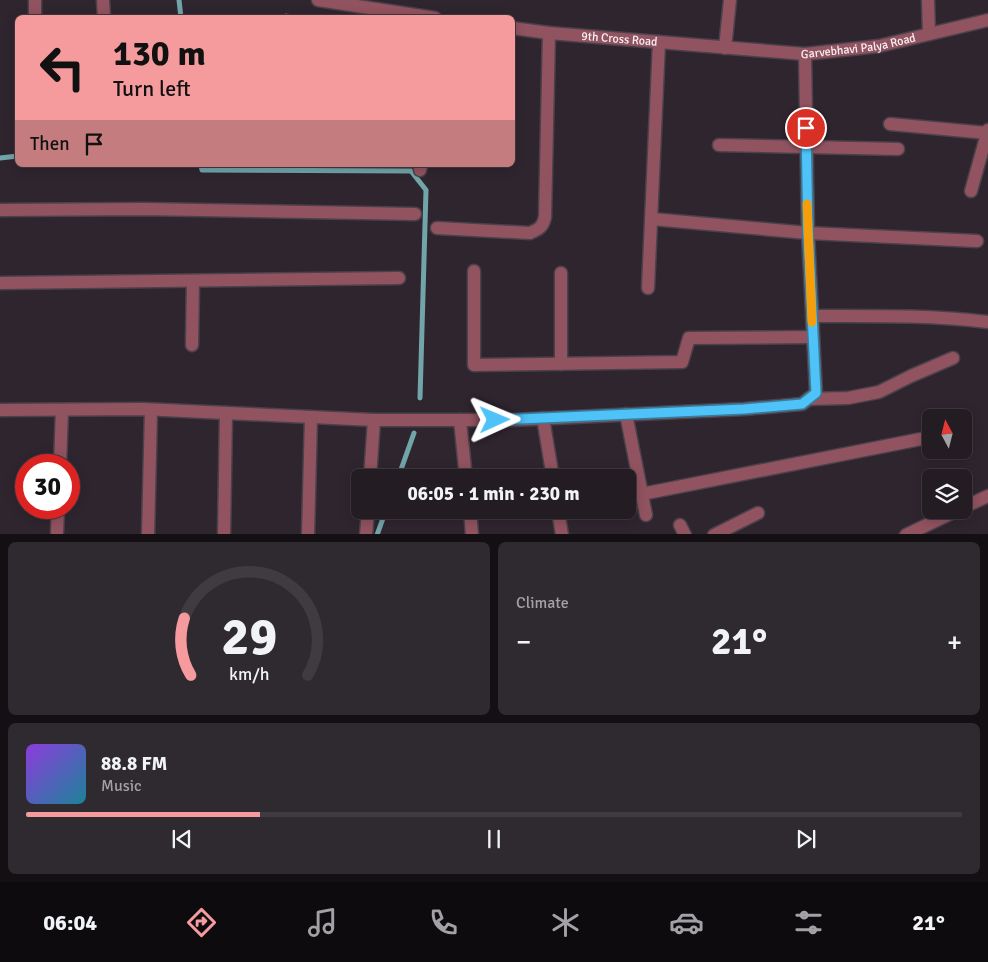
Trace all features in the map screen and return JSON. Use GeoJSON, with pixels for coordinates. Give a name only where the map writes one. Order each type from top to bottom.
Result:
{"type":"FeatureCollection","features":[{"type":"Feature","properties":{"kind":"street"},"geometry":{"type":"LineString","coordinates":[[34,0],[35,15]]}},
{"type":"Feature","properties":{"kind":"street"},"geometry":{"type":"LineString","coordinates":[[103,0],[104,15]]}},
{"type":"Feature","properties":{"kind":"street"},"geometry":{"type":"LineString","coordinates":[[318,0],[416,15]]}},
{"type":"Feature","properties":{"kind":"street"},"geometry":{"type":"LineString","coordinates":[[725,48],[730,0]]}},
{"type":"Feature","properties":{"kind":"street"},"geometry":{"type":"LineString","coordinates":[[928,0],[929,34]]}},
{"type":"Feature","properties":{"kind":"street","name":"Garvebhavi Palya Road"},"geometry":{"type":"LineString","coordinates":[[725,48],[805,54],[879,46],[988,20]]}},
{"type":"Feature","properties":{"kind":"street","name":"9th Cross Road"},"geometry":{"type":"LineString","coordinates":[[515,28],[725,48]]}},
{"type":"Feature","properties":{"kind":"street"},"geometry":{"type":"LineString","coordinates":[[437,228],[530,232],[538,230],[543,225],[546,217],[549,33]]}},
{"type":"Feature","properties":{"kind":"street"},"geometry":{"type":"LineString","coordinates":[[648,288],[659,42]]}},
{"type":"Feature","properties":{"kind":"street"},"geometry":{"type":"LineString","coordinates":[[0,410],[151,410],[374,420],[460,420],[543,418],[802,404],[816,393],[808,233],[805,54]]}},
{"type":"Feature","properties":{"kind":"street"},"geometry":{"type":"LineString","coordinates":[[890,124],[988,131],[971,191]]}},
{"type":"Feature","properties":{"kind":"street"},"geometry":{"type":"LineString","coordinates":[[719,145],[898,149]]}},
{"type":"Feature","properties":{"kind":"street"},"geometry":{"type":"LineString","coordinates":[[0,210],[144,209],[415,214]]}},
{"type":"Feature","properties":{"kind":"street"},"geometry":{"type":"LineString","coordinates":[[652,219],[808,233],[977,241]]}},
{"type":"Feature","properties":{"kind":"street"},"geometry":{"type":"LineString","coordinates":[[474,271],[474,365],[682,362],[689,338],[813,337]]}},
{"type":"Feature","properties":{"kind":"street"},"geometry":{"type":"LineString","coordinates":[[560,273],[562,364]]}},
{"type":"Feature","properties":{"kind":"street"},"geometry":{"type":"LineString","coordinates":[[0,282],[400,278]]}},
{"type":"Feature","properties":{"kind":"street"},"geometry":{"type":"LineString","coordinates":[[192,345],[194,281]]}},
{"type":"Feature","properties":{"kind":"street"},"geometry":{"type":"LineString","coordinates":[[812,316],[910,316],[988,322]]}},
{"type":"Feature","properties":{"kind":"street"},"geometry":{"type":"LineString","coordinates":[[808,400],[848,398],[879,392],[953,358]]}},
{"type":"Feature","properties":{"kind":"street"},"geometry":{"type":"LineString","coordinates":[[60,454],[62,410]]}},
{"type":"Feature","properties":{"kind":"street"},"geometry":{"type":"LineString","coordinates":[[148,534],[151,410]]}},
{"type":"Feature","properties":{"kind":"street"},"geometry":{"type":"LineString","coordinates":[[224,534],[226,413]]}},
{"type":"Feature","properties":{"kind":"street"},"geometry":{"type":"LineString","coordinates":[[626,414],[646,515]]}},
{"type":"Feature","properties":{"kind":"street"},"geometry":{"type":"LineString","coordinates":[[308,534],[312,417]]}},
{"type":"Feature","properties":{"kind":"street"},"geometry":{"type":"LineString","coordinates":[[543,418],[552,469]]}},
{"type":"Feature","properties":{"kind":"street"},"geometry":{"type":"LineString","coordinates":[[371,469],[374,420]]}},
{"type":"Feature","properties":{"kind":"street"},"geometry":{"type":"LineString","coordinates":[[460,420],[465,469]]}},
{"type":"Feature","properties":{"kind":"street"},"geometry":{"type":"LineString","coordinates":[[642,494],[922,439]]}},
{"type":"Feature","properties":{"kind":"street"},"geometry":{"type":"LineString","coordinates":[[972,504],[988,496]]}},
{"type":"Feature","properties":{"kind":"street"},"geometry":{"type":"LineString","coordinates":[[714,534],[758,513]]}},
{"type":"Feature","properties":{"kind":"street"},"geometry":{"type":"LineString","coordinates":[[57,532],[58,519]]}},
{"type":"Feature","properties":{"kind":"street"},"geometry":{"type":"LineString","coordinates":[[366,534],[367,519]]}},
{"type":"Feature","properties":{"kind":"street"},"geometry":{"type":"LineString","coordinates":[[471,519],[472,534]]}},
{"type":"Feature","properties":{"kind":"street"},"geometry":{"type":"LineString","coordinates":[[560,519],[562,534]]}},
{"type":"Feature","properties":{"kind":"street"},"geometry":{"type":"LineString","coordinates":[[906,534],[938,519]]}},
{"type":"Feature","properties":{"kind":"waterway"},"geometry":{"type":"LineString","coordinates":[[179,0],[181,15]]}},
{"type":"Feature","properties":{"kind":"waterway"},"geometry":{"type":"LineString","coordinates":[[0,158],[15,156]]}},
{"type":"Feature","properties":{"kind":"waterway"},"geometry":{"type":"LineString","coordinates":[[201,167],[202,170],[411,171],[426,190],[420,398]]}},
{"type":"Feature","properties":{"kind":"waterway"},"geometry":{"type":"LineString","coordinates":[[401,469],[414,433]]}},
{"type":"Feature","properties":{"kind":"waterway"},"geometry":{"type":"LineString","coordinates":[[377,534],[383,519]]}},
{"type":"Feature","properties":{"kind":"slow traffic"},"geometry":{"type":"LineString","coordinates":[[807,204],[812,322]]}},
{"type":"Feature","properties":{"kind":"route"},"geometry":{"type":"LineString","coordinates":[[495,420],[783,406],[802,404],[816,393],[808,233],[806,128]]}}]}
